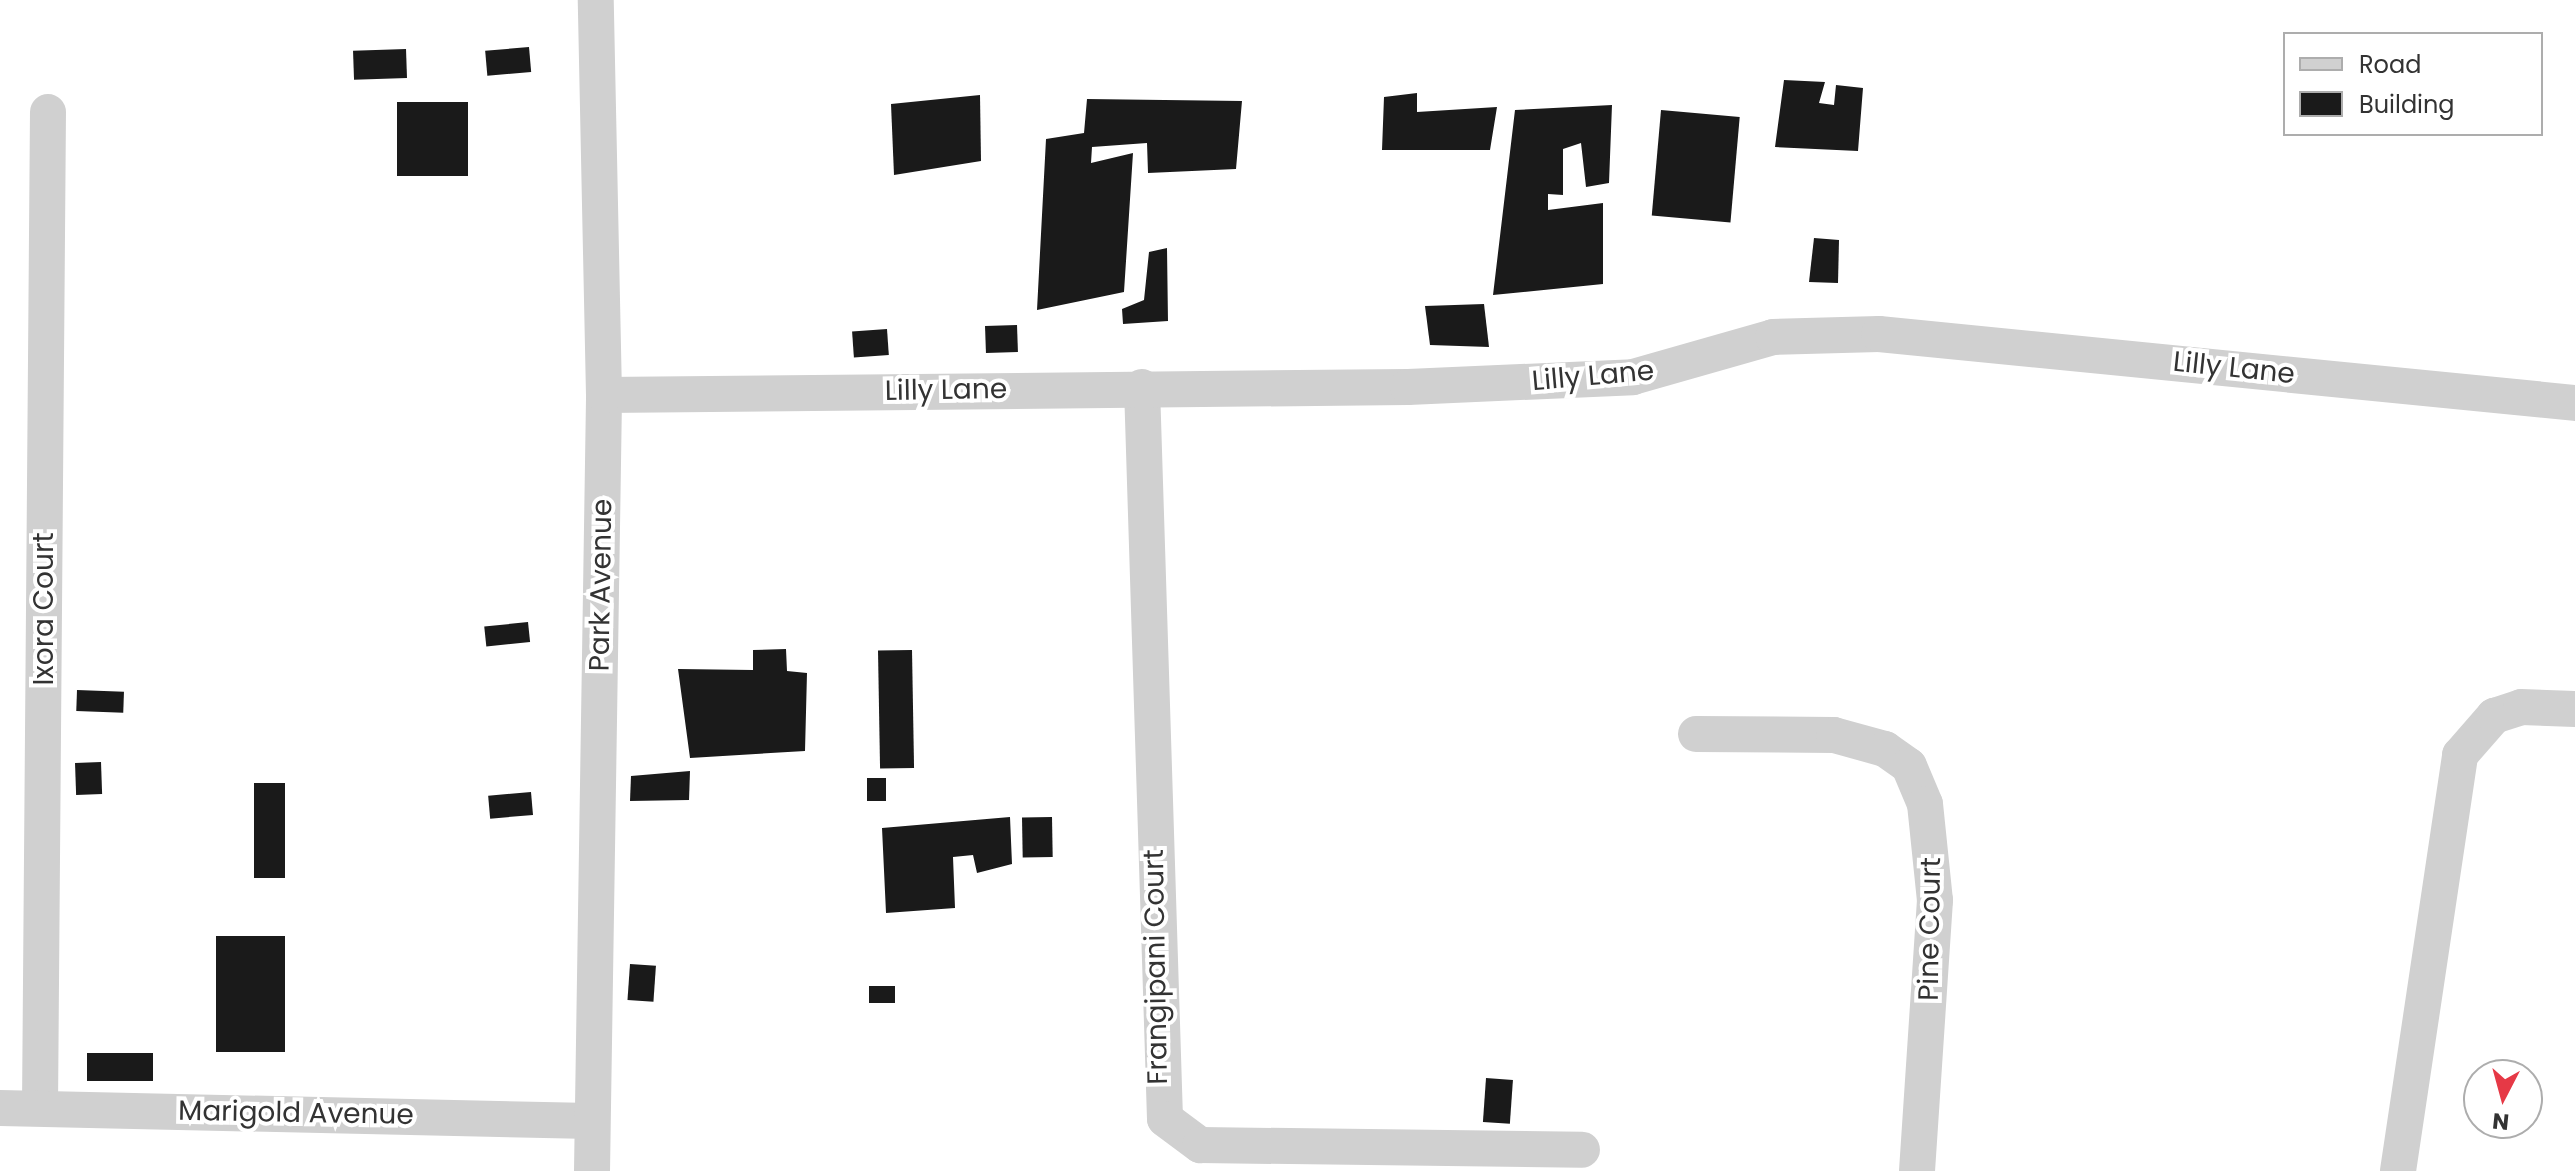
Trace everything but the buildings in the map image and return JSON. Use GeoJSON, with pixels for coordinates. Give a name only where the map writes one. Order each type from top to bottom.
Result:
{"type":"FeatureCollection","features":[{"type":"Feature","properties":{"kind":"street","name":"Park Avenue"},"geometry":{"type":"LineString","coordinates":[[592,1171],[604,395],[596,0]]}},
{"type":"Feature","properties":{"kind":"street","name":"Ixora Court"},"geometry":{"type":"LineString","coordinates":[[40,1107],[48,112]]}},
{"type":"Feature","properties":{"kind":"street","name":"Lilly Lane"},"geometry":{"type":"LineString","coordinates":[[604,395],[1633,377],[1773,337],[1879,334],[2575,403]]}},
{"type":"Feature","properties":{"kind":"street","name":"Frangipani Court"},"geometry":{"type":"LineString","coordinates":[[1142,387],[1165,1119],[1200,1145],[1582,1150]]}},
{"type":"Feature","properties":{"kind":"street"},"geometry":{"type":"LineString","coordinates":[[2398,1171],[2460,755],[2494,716],[2521,707],[2575,709]]}},
{"type":"Feature","properties":{"kind":"street","name":"Pine Court"},"geometry":{"type":"LineString","coordinates":[[1696,734],[1834,735],[1885,749],[1909,766],[1925,804],[1935,900],[1917,1171]]}},
{"type":"Feature","properties":{"kind":"street","name":"Marigold Avenue"},"geometry":{"type":"LineString","coordinates":[[0,1108],[592,1121]]}}]}
